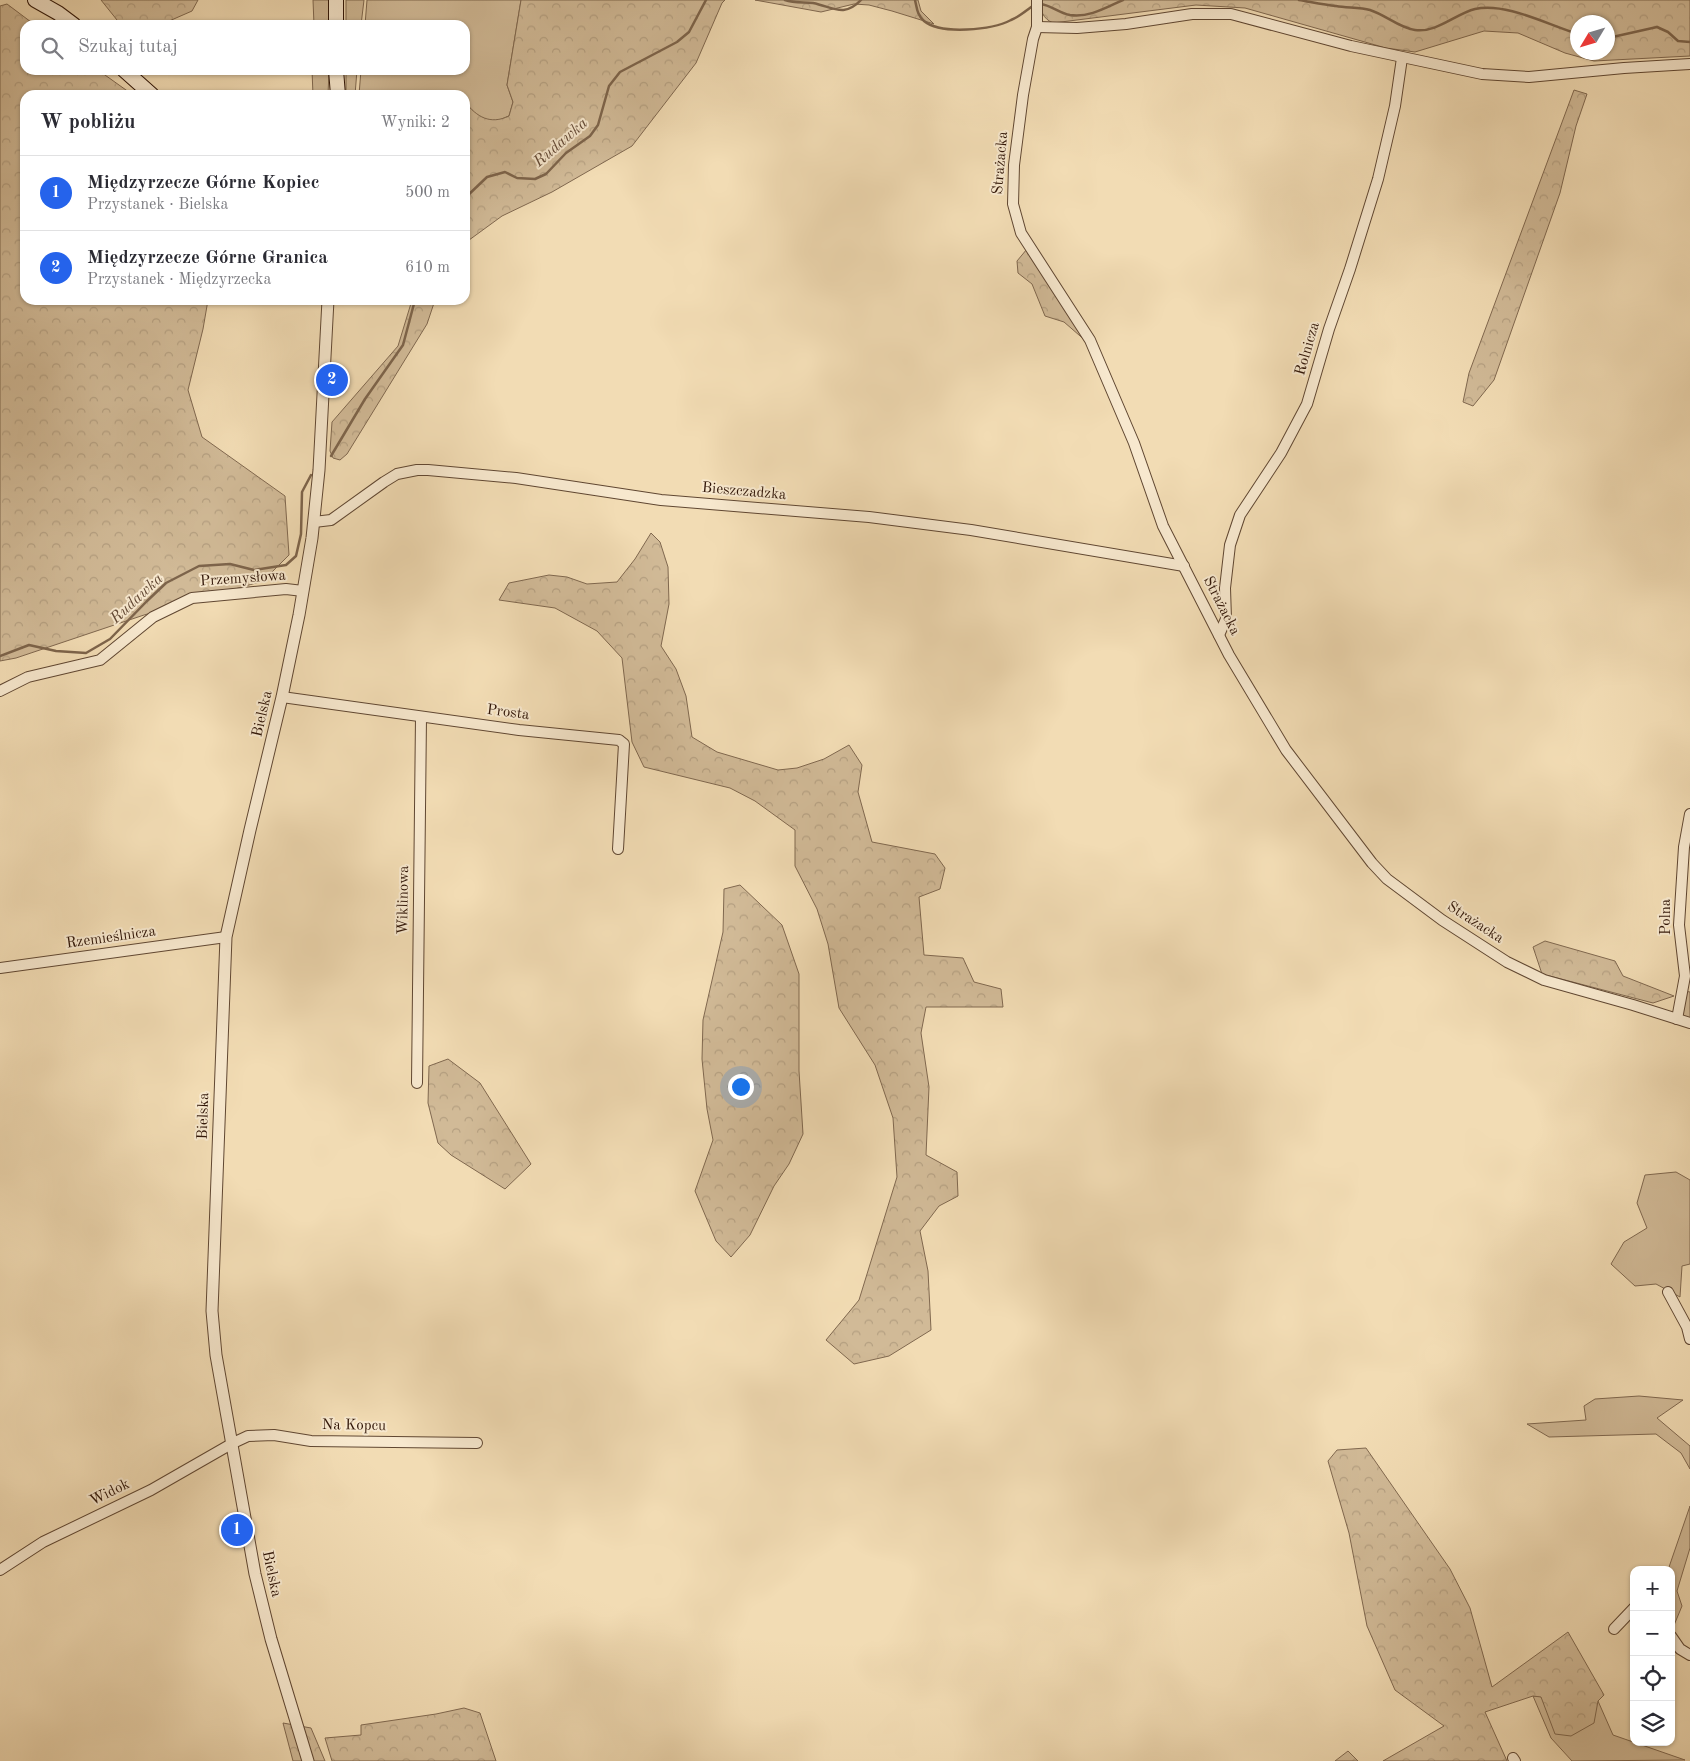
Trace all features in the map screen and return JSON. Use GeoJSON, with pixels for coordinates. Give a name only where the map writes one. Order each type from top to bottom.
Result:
{"type":"FeatureCollection","features":[{"type":"Feature","properties":{"kind":"main road"},"geometry":{"type":"LineString","coordinates":[[35,0],[67,20]]}},
{"type":"Feature","properties":{"kind":"main road"},"geometry":{"type":"LineString","coordinates":[[336,0],[336,20]]}},
{"type":"Feature","properties":{"kind":"main road"},"geometry":{"type":"LineString","coordinates":[[130,75],[146,90]]}},
{"type":"Feature","properties":{"kind":"main road"},"geometry":{"type":"LineString","coordinates":[[334,90],[336,75]]}},
{"type":"Feature","properties":{"kind":"main road"},"geometry":{"type":"LineString","coordinates":[[336,75],[338,90]]}},
{"type":"Feature","properties":{"kind":"street","name":"Strażacka"},"geometry":{"type":"LineString","coordinates":[[1037,0],[1038,27],[1033,39],[1023,95],[1014,165],[1013,204],[1021,233],[1090,340],[1134,443],[1163,526],[1219,635],[1286,750],[1387,879],[1450,926],[1507,962],[1544,980],[1690,1023]]}},
{"type":"Feature","properties":{"kind":"street"},"geometry":{"type":"LineString","coordinates":[[1038,27],[1077,28],[1126,24],[1192,14],[1231,14],[1402,58],[1482,74],[1529,77],[1690,64]]}},
{"type":"Feature","properties":{"kind":"street","name":"Rolnicza"},"geometry":{"type":"LineString","coordinates":[[1219,635],[1226,619],[1225,588],[1230,545],[1240,515],[1281,453],[1307,404],[1329,328],[1350,269],[1378,179],[1395,106],[1402,58]]}},
{"type":"Feature","properties":{"kind":"street","name":"Bielska"},"geometry":{"type":"LineString","coordinates":[[308,1761],[271,1639],[255,1574],[216,1355],[212,1311],[226,937],[282,697],[303,591],[314,522],[319,470],[328,305]]}},
{"type":"Feature","properties":{"kind":"street","name":"Bieszczadzka"},"geometry":{"type":"LineString","coordinates":[[314,522],[331,520],[397,474],[428,470],[516,478],[661,500],[869,517],[925,524],[1184,566]]}},
{"type":"Feature","properties":{"kind":"street","name":"Przemysłowa"},"geometry":{"type":"LineString","coordinates":[[0,691],[28,677],[100,660],[153,617],[192,598],[286,589],[303,591]]}},
{"type":"Feature","properties":{"kind":"street","name":"Prosta"},"geometry":{"type":"LineString","coordinates":[[282,697],[519,730],[619,740],[624,744],[618,849]]}},
{"type":"Feature","properties":{"kind":"street","name":"Wiklinowa"},"geometry":{"type":"LineString","coordinates":[[417,1083],[421,717]]}},
{"type":"Feature","properties":{"kind":"street","name":"Polna"},"geometry":{"type":"LineString","coordinates":[[1677,1019],[1685,976],[1679,925],[1684,848],[1690,814]]}},
{"type":"Feature","properties":{"kind":"street","name":"Rzemieślnicza"},"geometry":{"type":"LineString","coordinates":[[0,968],[226,937]]}},
{"type":"Feature","properties":{"kind":"street"},"geometry":{"type":"LineString","coordinates":[[1668,1292],[1687,1327],[1690,1339]]}},
{"type":"Feature","properties":{"kind":"street","name":"Na Kopcu"},"geometry":{"type":"LineString","coordinates":[[233,1443],[248,1436],[274,1435],[310,1441],[477,1443]]}},
{"type":"Feature","properties":{"kind":"street","name":"Widok"},"geometry":{"type":"LineString","coordinates":[[0,1570],[44,1542],[151,1490],[233,1443]]}},
{"type":"Feature","properties":{"kind":"street"},"geometry":{"type":"LineString","coordinates":[[1614,1629],[1631,1611]]}},
{"type":"Feature","properties":{"kind":"street"},"geometry":{"type":"LineString","coordinates":[[1675,1642],[1680,1650],[1690,1654]]}},
{"type":"Feature","properties":{"kind":"green space"},"geometry":{"type":"Polygon","coordinates":[[[101,0],[198,0],[192,11],[171,20],[117,20],[101,0]]]}},
{"type":"Feature","properties":{"kind":"green space"},"geometry":{"type":"Polygon","coordinates":[[[313,0],[329,0],[329,20],[314,20],[313,0]]]}},
{"type":"Feature","properties":{"kind":"green space"},"geometry":{"type":"Polygon","coordinates":[[[346,0],[364,0],[362,20],[346,20],[346,0]]]}},
{"type":"Feature","properties":{"kind":"green space"},"geometry":{"type":"Polygon","coordinates":[[[367,0],[521,0],[507,85],[513,102],[509,116],[492,121],[476,114],[470,108],[470,90],[359,90],[361,75],[470,75],[470,20],[365,20],[367,0]]]}},
{"type":"Feature","properties":{"kind":"green space"},"geometry":{"type":"Polygon","coordinates":[[[521,0],[725,0],[696,63],[632,146],[552,192],[502,216],[470,239],[470,108],[484,118],[496,120],[509,116],[513,102],[507,85],[521,0]]]}},
{"type":"Feature","properties":{"kind":"green space"},"geometry":{"type":"Polygon","coordinates":[[[755,0],[918,0],[921,11],[934,24],[869,5],[854,4],[821,12],[755,0]]]}},
{"type":"Feature","properties":{"kind":"green space"},"geometry":{"type":"Polygon","coordinates":[[[1040,0],[1690,0],[1690,56],[1615,60],[1615,15],[1570,15],[1570,54],[1518,33],[1484,31],[1415,52],[1386,48],[1245,8],[1196,5],[1053,23],[1044,16],[1040,0]]]}},
{"type":"Feature","properties":{"kind":"green space"},"geometry":{"type":"Polygon","coordinates":[[[7,4],[28,20],[20,20],[20,75],[105,75],[126,90],[20,90],[20,305],[207,305],[188,390],[202,437],[285,496],[289,555],[263,581],[144,615],[16,658],[0,661],[0,6],[7,4]]]}},
{"type":"Feature","properties":{"kind":"green space"},"geometry":{"type":"Polygon","coordinates":[[[312,75],[329,75],[328,90],[313,90],[312,75]]]}},
{"type":"Feature","properties":{"kind":"green space"},"geometry":{"type":"Polygon","coordinates":[[[346,75],[357,75],[355,90],[346,90],[346,75]]]}},
{"type":"Feature","properties":{"kind":"green space"},"geometry":{"type":"Polygon","coordinates":[[[1574,90],[1587,94],[1576,126],[1560,193],[1494,380],[1473,406],[1463,402],[1469,373],[1574,90]]]}},
{"type":"Feature","properties":{"kind":"green space"},"geometry":{"type":"Polygon","coordinates":[[[1027,249],[1087,342],[1064,322],[1045,316],[1032,284],[1018,273],[1017,261],[1027,249]]]}},
{"type":"Feature","properties":{"kind":"green space"},"geometry":{"type":"Polygon","coordinates":[[[410,305],[433,305],[427,324],[347,454],[340,460],[333,458],[330,451],[332,422],[398,346],[410,305]]]}},
{"type":"Feature","properties":{"kind":"green space"},"geometry":{"type":"Polygon","coordinates":[[[651,533],[660,542],[668,567],[669,604],[661,646],[676,669],[686,696],[692,737],[717,752],[778,770],[797,768],[824,759],[849,745],[862,765],[858,792],[872,842],[935,854],[945,868],[940,889],[919,897],[924,955],[963,958],[974,982],[1001,989],[1003,1007],[926,1007],[921,1033],[929,1087],[926,1155],[957,1172],[958,1196],[939,1206],[920,1231],[928,1271],[931,1330],[889,1356],[854,1364],[826,1340],[859,1300],[897,1177],[893,1118],[875,1065],[839,1008],[828,944],[817,909],[795,866],[795,830],[755,801],[730,788],[644,767],[632,742],[622,658],[597,631],[555,608],[499,600],[509,583],[549,575],[567,577],[587,584],[617,582],[635,559],[651,533]]]}},
{"type":"Feature","properties":{"kind":"green space"},"geometry":{"type":"Polygon","coordinates":[[[740,885],[782,925],[799,974],[799,1071],[803,1134],[789,1164],[774,1186],[750,1235],[731,1257],[716,1241],[695,1191],[713,1140],[707,1109],[702,1059],[703,1020],[723,932],[724,889],[740,885]]]}},
{"type":"Feature","properties":{"kind":"green space"},"geometry":{"type":"Polygon","coordinates":[[[1545,941],[1615,961],[1623,976],[1674,996],[1653,1003],[1542,974],[1533,947],[1545,941]]]}},
{"type":"Feature","properties":{"kind":"green space"},"geometry":{"type":"Polygon","coordinates":[[[1685,991],[1690,992],[1690,1019],[1684,1017],[1680,1008],[1685,991]]]}},
{"type":"Feature","properties":{"kind":"green space"},"geometry":{"type":"Polygon","coordinates":[[[448,1059],[480,1083],[531,1164],[505,1189],[451,1155],[438,1143],[428,1103],[429,1066],[448,1059]]]}},
{"type":"Feature","properties":{"kind":"green space"},"geometry":{"type":"Polygon","coordinates":[[[1676,1172],[1690,1180],[1690,1264],[1682,1266],[1680,1297],[1656,1284],[1635,1286],[1611,1264],[1624,1242],[1647,1228],[1637,1203],[1645,1175],[1676,1172]]]}},
{"type":"Feature","properties":{"kind":"green space"},"geometry":{"type":"Polygon","coordinates":[[[1639,1396],[1683,1400],[1657,1418],[1690,1446],[1690,1469],[1681,1453],[1656,1434],[1549,1437],[1527,1424],[1586,1420],[1584,1406],[1595,1399],[1639,1396]]]}},
{"type":"Feature","properties":{"kind":"green space"},"geometry":{"type":"Polygon","coordinates":[[[1366,1448],[1450,1569],[1470,1608],[1492,1687],[1568,1632],[1604,1695],[1598,1701],[1594,1723],[1571,1736],[1555,1734],[1541,1697],[1533,1696],[1485,1712],[1507,1761],[1383,1761],[1444,1726],[1395,1690],[1367,1626],[1349,1533],[1328,1461],[1337,1450],[1366,1448]]]}},
{"type":"Feature","properties":{"kind":"green space"},"geometry":{"type":"Polygon","coordinates":[[[1690,1506],[1690,1548],[1677,1591],[1682,1606],[1675,1623],[1675,1566],[1669,1566],[1690,1506]]]}},
{"type":"Feature","properties":{"kind":"green space"},"geometry":{"type":"Polygon","coordinates":[[[1533,1696],[1598,1701],[1613,1735],[1630,1741],[1630,1746],[1645,1746],[1685,1760],[1572,1761],[1551,1738],[1533,1696]]]}},
{"type":"Feature","properties":{"kind":"green space"},"geometry":{"type":"Polygon","coordinates":[[[464,1708],[480,1713],[496,1761],[332,1761],[325,1738],[361,1735],[361,1725],[464,1708]]]}},
{"type":"Feature","properties":{"kind":"green space"},"geometry":{"type":"Polygon","coordinates":[[[283,1723],[311,1728],[325,1761],[293,1761],[283,1723]]]}},
{"type":"Feature","properties":{"kind":"green space"},"geometry":{"type":"Polygon","coordinates":[[[1348,1751],[1358,1761],[1335,1761],[1348,1751]]]}},
{"type":"Feature","properties":{"kind":"waterway","name":"Rudawka"},"geometry":{"type":"LineString","coordinates":[[470,193],[487,177],[505,172],[517,178],[535,179],[546,174],[566,153],[590,136],[598,125],[609,86],[620,72],[677,42],[689,32],[706,0]]}},
{"type":"Feature","properties":{"kind":"waterway","name":"Rudawka"},"geometry":{"type":"LineString","coordinates":[[785,0],[813,3],[838,10],[849,9],[861,0]]}},
{"type":"Feature","properties":{"kind":"waterway","name":"Rudawka"},"geometry":{"type":"LineString","coordinates":[[915,0],[919,14],[924,21],[942,28],[967,30],[1003,23],[1017,17],[1034,5]]}},
{"type":"Feature","properties":{"kind":"waterway","name":"Rudawka"},"geometry":{"type":"LineString","coordinates":[[1040,4],[1077,16],[1098,11],[1123,0]]}},
{"type":"Feature","properties":{"kind":"waterway","name":"Rudawka"},"geometry":{"type":"LineString","coordinates":[[1299,0],[1370,10],[1403,27],[1415,30],[1431,29],[1468,11],[1487,8],[1513,11],[1570,31]]}},
{"type":"Feature","properties":{"kind":"waterway","name":"Rudawka"},"geometry":{"type":"LineString","coordinates":[[1615,36],[1657,27],[1668,32],[1678,41],[1690,42]]}},
{"type":"Feature","properties":{"kind":"waterway","name":"Rudawka"},"geometry":{"type":"LineString","coordinates":[[331,456],[365,399],[403,345],[414,305]]}},
{"type":"Feature","properties":{"kind":"waterway","name":"Rudawka"},"geometry":{"type":"LineString","coordinates":[[0,656],[29,645],[56,651],[86,653],[110,639],[166,583],[199,566],[230,564],[254,570],[286,565],[296,556],[301,534],[302,492],[311,475]]}},
{"type":"Feature","properties":{"kind":"place","name":"Międzyrzecze Górne Granica"},"geometry":{"type":"Point","coordinates":[332,380]}},
{"type":"Feature","properties":{"kind":"place","name":"Międzyrzecze Górne Kopiec"},"geometry":{"type":"Point","coordinates":[237,1530]}}]}
